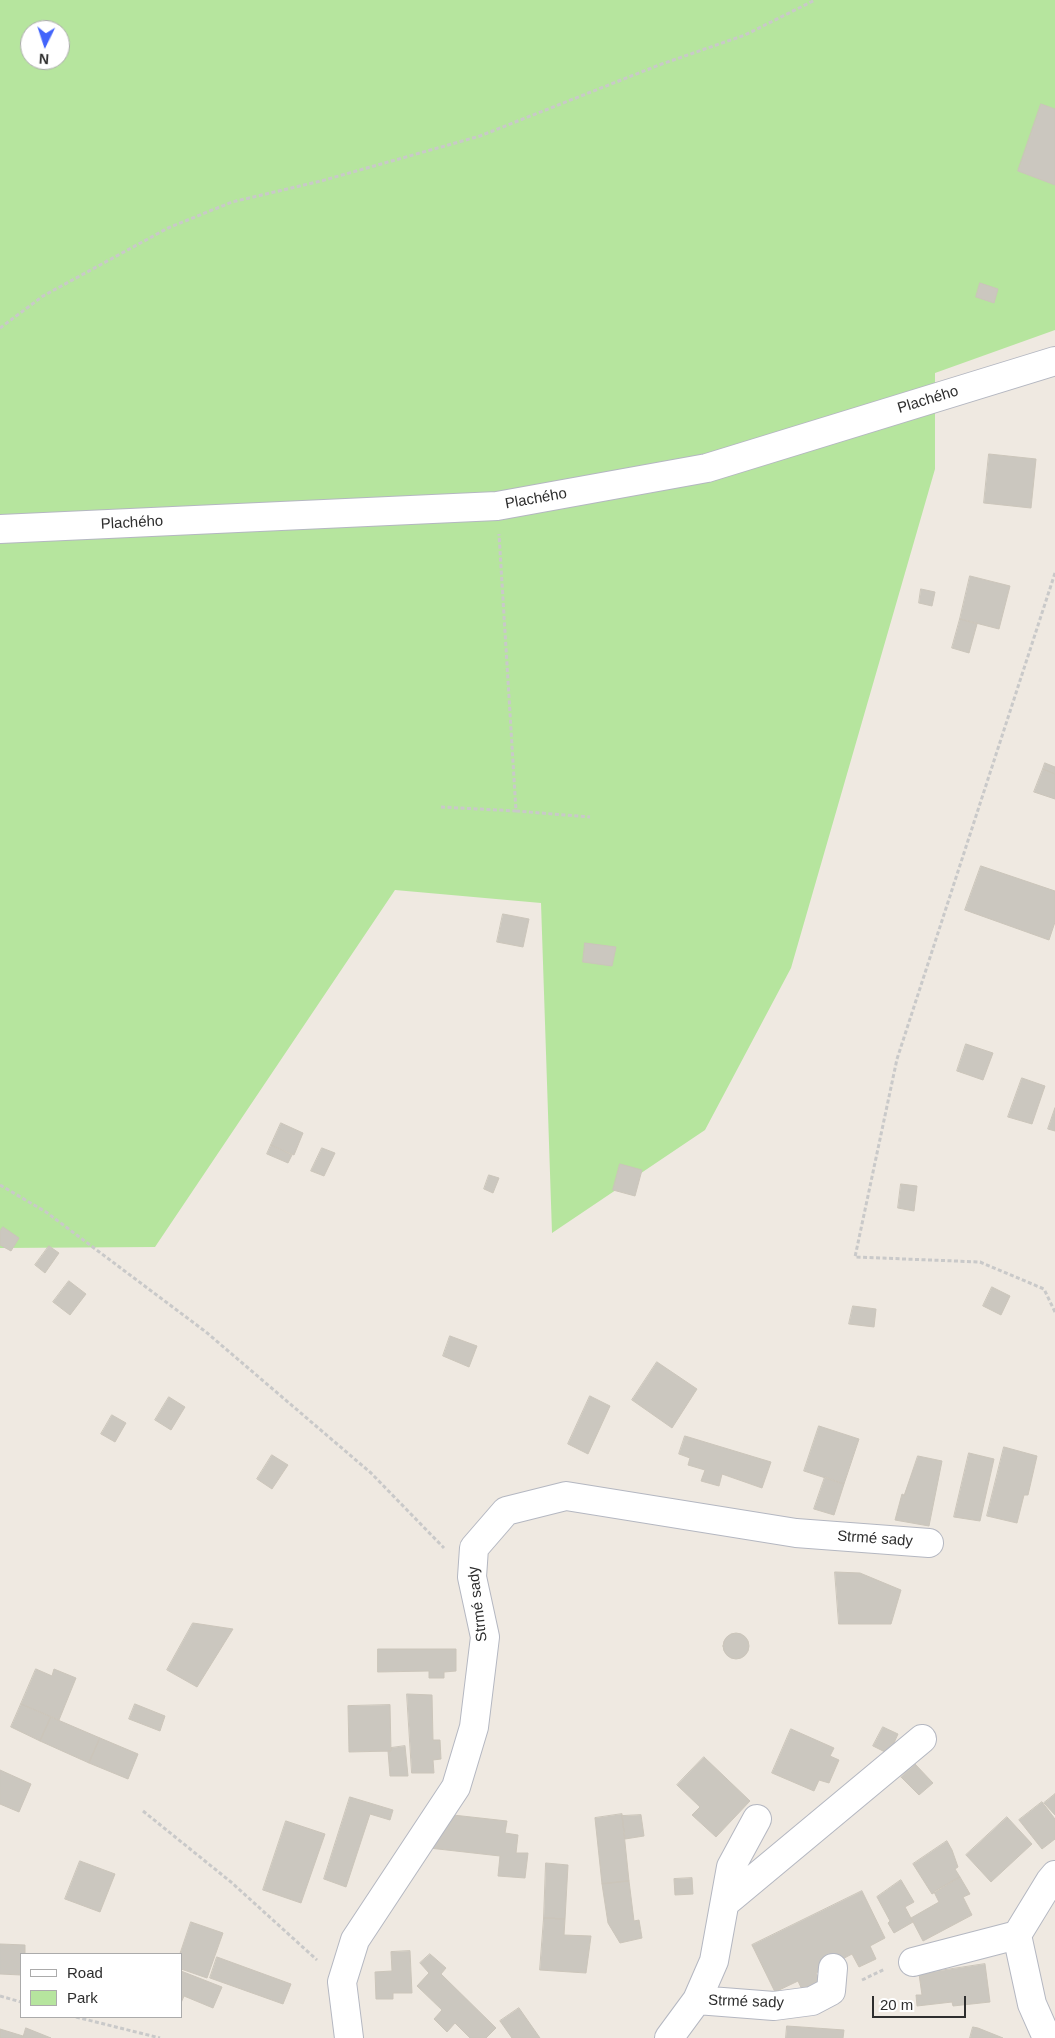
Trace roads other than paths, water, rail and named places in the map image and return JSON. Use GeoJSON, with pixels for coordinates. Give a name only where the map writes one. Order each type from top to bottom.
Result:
{"type":"FeatureCollection","features":[{"type":"Feature","properties":{"kind":"street","name":"Plachého"},"geometry":{"type":"LineString","coordinates":[[0,530],[497,506],[708,468],[1055,361]]}},
{"type":"Feature","properties":{"kind":"street","name":"Strmé sady"},"geometry":{"type":"LineString","coordinates":[[349,2038],[342,1982],[355,1940],[456,1787],[474,1728],[485,1637],[472,1577],[474,1548],[506,1510],[566,1496],[796,1533],[929,1543]]}},
{"type":"Feature","properties":{"kind":"street"},"geometry":{"type":"LineString","coordinates":[[725,1903],[922,1739]]}},
{"type":"Feature","properties":{"kind":"street","name":"Strmé sady"},"geometry":{"type":"LineString","coordinates":[[669,2038],[697,2000],[714,1962],[731,1867],[757,1819]]}},
{"type":"Feature","properties":{"kind":"street"},"geometry":{"type":"LineString","coordinates":[[1047,2038],[1032,2004],[1017,1935],[1050,1880],[1055,1875]]}},
{"type":"Feature","properties":{"kind":"street"},"geometry":{"type":"LineString","coordinates":[[902,1964],[1017,1935]]}},
{"type":"Feature","properties":{"kind":"street","name":"Strmé sady"},"geometry":{"type":"LineString","coordinates":[[697,2000],[774,2006],[812,2001],[831,1990],[833,1968]]}}]}
